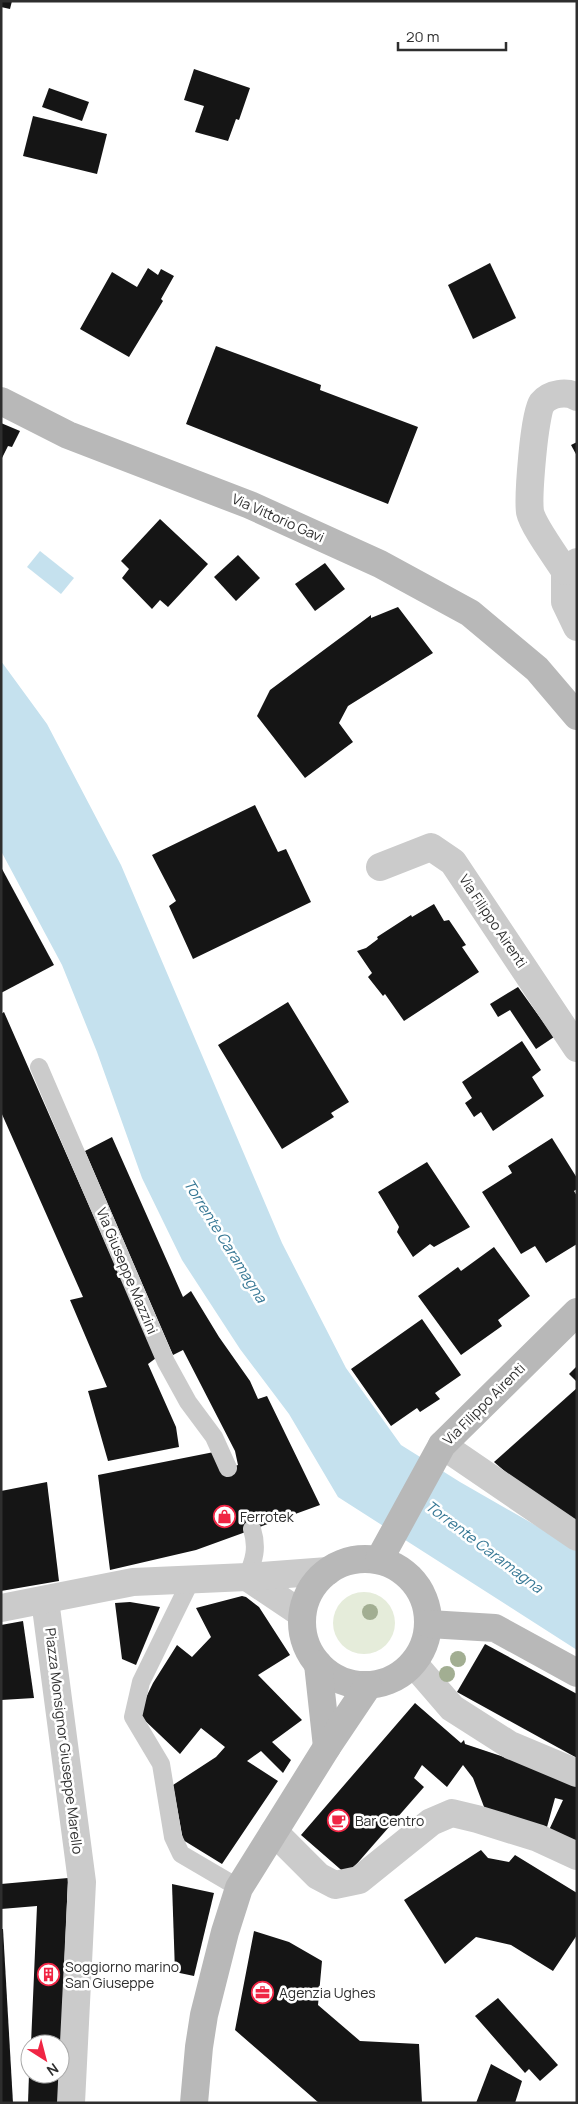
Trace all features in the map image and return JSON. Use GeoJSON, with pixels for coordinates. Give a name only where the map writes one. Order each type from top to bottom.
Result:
{"type":"FeatureCollection","features":[{"type":"Feature","properties":{"kind":"main road","name":"Via Vittorio Gavi"},"geometry":{"type":"LineString","coordinates":[[1,401],[68,435],[250,505],[380,564],[470,613],[537,669],[577,716]]}},
{"type":"Feature","properties":{"kind":"main road","name":"Via Filippo Airenti"},"geometry":{"type":"LineString","coordinates":[[384,1551],[442,1445],[577,1312]]}},
{"type":"Feature","properties":{"kind":"main road"},"geometry":{"type":"LineString","coordinates":[[384,1551],[416,1583],[426,1602],[429,1624],[425,1645],[414,1664],[401,1675],[385,1683],[368,1686],[350,1684],[332,1677],[307,1650],[302,1632],[302,1614],[307,1597],[316,1583],[328,1571],[344,1562],[384,1551]]}},
{"type":"Feature","properties":{"kind":"main road"},"geometry":{"type":"LineString","coordinates":[[429,1624],[495,1628],[577,1673]]}},
{"type":"Feature","properties":{"kind":"main road"},"geometry":{"type":"LineString","coordinates":[[318,1664],[327,1747]]}},
{"type":"Feature","properties":{"kind":"main road"},"geometry":{"type":"LineString","coordinates":[[194,2103],[204,2015],[225,1932],[239,1888],[327,1747],[368,1686]]}},
{"type":"Feature","properties":{"kind":"street"},"geometry":{"type":"LineString","coordinates":[[577,398],[572,394],[554,394],[542,403],[533,432],[530,513],[545,541],[571,567],[565,602],[577,627]]}},
{"type":"Feature","properties":{"kind":"street","name":"Via Filippo Airenti"},"geometry":{"type":"LineString","coordinates":[[380,867],[431,847],[453,862],[577,1048]]}},
{"type":"Feature","properties":{"kind":"street"},"geometry":{"type":"LineString","coordinates":[[442,1445],[577,1537]]}},
{"type":"Feature","properties":{"kind":"street"},"geometry":{"type":"LineString","coordinates":[[1,1608],[126,1583],[328,1571]]}},
{"type":"Feature","properties":{"kind":"street"},"geometry":{"type":"LineString","coordinates":[[247,1577],[302,1614]]}},
{"type":"Feature","properties":{"kind":"street","name":"Piazza Monsignor Giuseppe Marello"},"geometry":{"type":"LineString","coordinates":[[45,1600],[82,1882],[71,2103]]}},
{"type":"Feature","properties":{"kind":"street"},"geometry":{"type":"LineString","coordinates":[[414,1664],[452,1708],[510,1745],[577,1773]]}},
{"type":"Feature","properties":{"kind":"street"},"geometry":{"type":"LineString","coordinates":[[274,1832],[318,1876],[335,1886],[359,1880],[431,1822],[452,1813],[538,1838],[577,1856]]}},
{"type":"Feature","properties":{"kind":"lane","name":"Via Giuseppe Mazzini"},"geometry":{"type":"LineString","coordinates":[[39,1067],[166,1362],[188,1402],[214,1438],[228,1468]]}},
{"type":"Feature","properties":{"kind":"lane"},"geometry":{"type":"LineString","coordinates":[[247,1577],[256,1555],[252,1529]]}},
{"type":"Feature","properties":{"kind":"lane"},"geometry":{"type":"LineString","coordinates":[[192,1578],[141,1682],[133,1717],[161,1764],[173,1837],[181,1854],[239,1888]]}},
{"type":"Feature","properties":{"kind":"green space"},"geometry":{"type":"Polygon","coordinates":[[[364,1592],[376,1595],[386,1601],[392,1611],[395,1623],[392,1635],[386,1645],[376,1651],[364,1654],[352,1651],[342,1645],[336,1635],[333,1623],[336,1611],[342,1601],[352,1595],[364,1592]]]}},
{"type":"Feature","properties":{"kind":"water"},"geometry":{"type":"Polygon","coordinates":[[[40,551],[74,578],[61,594],[27,567],[40,551]]]}},
{"type":"Feature","properties":{"kind":"water","name":"Torrente Caramagna"},"geometry":{"type":"Polygon","coordinates":[[[1,661],[47,724],[121,865],[282,1243],[346,1368],[401,1445],[460,1482],[577,1549],[577,1650],[338,1497],[289,1414],[240,1349],[182,1260],[142,1178],[97,1052],[62,965],[1,851],[1,661]]]}},
{"type":"Feature","properties":{"kind":"building"},"geometry":{"type":"Polygon","coordinates":[[[1,1],[12,1],[10,9],[1,7],[1,1]]]}},
{"type":"Feature","properties":{"kind":"building"},"geometry":{"type":"Polygon","coordinates":[[[194,69],[250,88],[239,120],[236,119],[228,141],[195,132],[204,106],[184,100],[194,69]]]}},
{"type":"Feature","properties":{"kind":"building"},"geometry":{"type":"Polygon","coordinates":[[[49,88],[89,102],[82,121],[42,107],[49,88]]]}},
{"type":"Feature","properties":{"kind":"building"},"geometry":{"type":"Polygon","coordinates":[[[33,116],[107,134],[97,174],[23,156],[33,116]]]}},
{"type":"Feature","properties":{"kind":"building"},"geometry":{"type":"Polygon","coordinates":[[[490,263],[516,318],[473,339],[448,285],[490,263]]]}},
{"type":"Feature","properties":{"kind":"building"},"geometry":{"type":"Polygon","coordinates":[[[148,268],[158,275],[161,269],[174,276],[161,299],[163,301],[129,357],[80,329],[112,272],[137,287],[148,268]]]}},
{"type":"Feature","properties":{"kind":"building"},"geometry":{"type":"Polygon","coordinates":[[[216,346],[321,385],[320,390],[418,427],[388,504],[186,424],[216,346]]]}},
{"type":"Feature","properties":{"kind":"building"},"geometry":{"type":"Polygon","coordinates":[[[1,423],[20,431],[12,447],[8,446],[1,460],[1,423]]]}},
{"type":"Feature","properties":{"kind":"building"},"geometry":{"type":"Polygon","coordinates":[[[577,442],[577,456],[571,445],[577,442]]]}},
{"type":"Feature","properties":{"kind":"building"},"geometry":{"type":"Polygon","coordinates":[[[160,519],[208,564],[168,607],[160,600],[152,609],[122,578],[129,569],[121,561],[160,519]]]}},
{"type":"Feature","properties":{"kind":"building"},"geometry":{"type":"Polygon","coordinates":[[[238,555],[260,578],[236,601],[214,577],[238,555]]]}},
{"type":"Feature","properties":{"kind":"building"},"geometry":{"type":"Polygon","coordinates":[[[325,563],[345,589],[315,611],[295,584],[325,563]]]}},
{"type":"Feature","properties":{"kind":"building"},"geometry":{"type":"Polygon","coordinates":[[[398,607],[433,653],[348,706],[339,723],[353,742],[305,778],[257,716],[270,690],[371,615],[371,618],[398,607]]]}},
{"type":"Feature","properties":{"kind":"building"},"geometry":{"type":"Polygon","coordinates":[[[255,805],[278,852],[286,849],[311,902],[193,959],[169,906],[176,901],[152,855],[255,805]]]}},
{"type":"Feature","properties":{"kind":"building"},"geometry":{"type":"Polygon","coordinates":[[[1,867],[54,965],[1,993],[1,867]]]}},
{"type":"Feature","properties":{"kind":"building"},"geometry":{"type":"Polygon","coordinates":[[[434,904],[444,921],[449,920],[466,945],[462,947],[479,972],[404,1021],[385,994],[383,996],[368,977],[372,973],[357,951],[366,948],[378,939],[377,937],[411,915],[412,917],[434,904]]]}},
{"type":"Feature","properties":{"kind":"building"},"geometry":{"type":"Polygon","coordinates":[[[518,987],[554,1037],[536,1049],[510,1010],[498,1017],[490,1004],[518,987]]]}},
{"type":"Feature","properties":{"kind":"building"},"geometry":{"type":"Polygon","coordinates":[[[288,1002],[349,1102],[331,1113],[334,1117],[282,1149],[218,1045],[288,1002]]]}},
{"type":"Feature","properties":{"kind":"building"},"geometry":{"type":"Polygon","coordinates":[[[4,1012],[156,1358],[148,1364],[176,1427],[179,1447],[108,1461],[88,1391],[107,1387],[70,1300],[83,1297],[1,1112],[1,1014],[4,1012]]]}},
{"type":"Feature","properties":{"kind":"building"},"geometry":{"type":"Polygon","coordinates":[[[522,1041],[541,1070],[532,1077],[544,1096],[493,1131],[481,1112],[474,1117],[465,1103],[472,1098],[462,1082],[522,1041]]]}},
{"type":"Feature","properties":{"kind":"building"},"geometry":{"type":"Polygon","coordinates":[[[112,1137],[183,1297],[191,1291],[219,1337],[250,1381],[258,1399],[267,1396],[320,1505],[196,1550],[110,1570],[98,1475],[214,1452],[220,1471],[238,1465],[235,1451],[183,1350],[173,1355],[85,1151],[112,1137]]]}},
{"type":"Feature","properties":{"kind":"building"},"geometry":{"type":"Polygon","coordinates":[[[552,1138],[577,1178],[577,1189],[574,1191],[577,1196],[577,1244],[546,1263],[535,1246],[521,1254],[482,1192],[512,1173],[508,1166],[552,1138]]]}},
{"type":"Feature","properties":{"kind":"building"},"geometry":{"type":"Polygon","coordinates":[[[427,1162],[470,1227],[434,1247],[430,1244],[413,1257],[397,1232],[399,1227],[378,1192],[427,1162]]]}},
{"type":"Feature","properties":{"kind":"building"},"geometry":{"type":"Polygon","coordinates":[[[494,1247],[530,1296],[498,1320],[502,1326],[461,1355],[418,1296],[458,1267],[461,1271],[494,1247]]]}},
{"type":"Feature","properties":{"kind":"building"},"geometry":{"type":"Polygon","coordinates":[[[422,1319],[461,1375],[435,1393],[440,1399],[420,1412],[417,1408],[391,1426],[351,1369],[422,1319]]]}},
{"type":"Feature","properties":{"kind":"building"},"geometry":{"type":"Polygon","coordinates":[[[577,1366],[577,1382],[569,1374],[577,1366]]]}},
{"type":"Feature","properties":{"kind":"building"},"geometry":{"type":"Polygon","coordinates":[[[577,1388],[577,1533],[494,1462],[577,1388]]]}},
{"type":"Feature","properties":{"kind":"building"},"geometry":{"type":"Polygon","coordinates":[[[47,1482],[59,1581],[1,1591],[1,1491],[47,1482]]]}},
{"type":"Feature","properties":{"kind":"building"},"geometry":{"type":"Polygon","coordinates":[[[242,1596],[259,1607],[290,1655],[258,1675],[302,1720],[272,1742],[291,1760],[283,1773],[261,1751],[247,1761],[278,1781],[222,1864],[183,1840],[173,1785],[216,1757],[225,1747],[201,1728],[180,1754],[138,1714],[153,1683],[177,1645],[192,1657],[211,1637],[196,1608],[242,1596]]]}},
{"type":"Feature","properties":{"kind":"building"},"geometry":{"type":"Polygon","coordinates":[[[130,1602],[160,1607],[136,1665],[122,1659],[115,1603],[130,1602]]]}},
{"type":"Feature","properties":{"kind":"building"},"geometry":{"type":"Polygon","coordinates":[[[23,1621],[34,1698],[1,1700],[1,1625],[23,1621]]]}},
{"type":"Feature","properties":{"kind":"building"},"geometry":{"type":"Polygon","coordinates":[[[485,1644],[577,1694],[577,1758],[457,1692],[485,1644]]]}},
{"type":"Feature","properties":{"kind":"building"},"geometry":{"type":"Polygon","coordinates":[[[415,1703],[461,1743],[464,1740],[465,1744],[546,1771],[577,1785],[577,1839],[574,1841],[549,1830],[563,1800],[555,1798],[547,1827],[486,1812],[473,1778],[463,1765],[447,1787],[422,1765],[414,1778],[424,1787],[347,1875],[301,1835],[415,1703]]]}},
{"type":"Feature","properties":{"kind":"building"},"geometry":{"type":"Polygon","coordinates":[[[481,1850],[488,1858],[509,1862],[515,1855],[577,1893],[577,1935],[553,1971],[511,1945],[476,1937],[445,1964],[404,1900],[481,1850]]]}},
{"type":"Feature","properties":{"kind":"building","name":"Soggiorno marino San Giuseppe"},"geometry":{"type":"Polygon","coordinates":[[[68,1878],[61,2034],[31,2034],[37,1906],[1,1909],[1,1884],[68,1878]]]}},
{"type":"Feature","properties":{"kind":"building"},"geometry":{"type":"Polygon","coordinates":[[[172,1884],[214,1893],[194,1976],[175,1972],[172,1884]]]}},
{"type":"Feature","properties":{"kind":"building"},"geometry":{"type":"Polygon","coordinates":[[[1,1929],[3,1929],[13,2103],[1,2103],[1,1929]]]}},
{"type":"Feature","properties":{"kind":"building"},"geometry":{"type":"Polygon","coordinates":[[[254,1931],[289,1942],[322,1961],[318,2005],[360,2041],[419,2044],[422,2103],[319,2103],[235,2030],[254,1931]]]}},
{"type":"Feature","properties":{"kind":"building"},"geometry":{"type":"Polygon","coordinates":[[[498,1998],[558,2065],[540,2081],[529,2069],[525,2073],[475,2016],[498,1998]]]}},
{"type":"Feature","properties":{"kind":"building"},"geometry":{"type":"Polygon","coordinates":[[[491,2064],[522,2081],[515,2103],[476,2103],[491,2064]]]}},
{"type":"Feature","properties":{"kind":"building"},"geometry":{"type":"Polygon","coordinates":[[[29,2084],[60,2084],[59,2103],[28,2103],[29,2084]]]}},
{"type":"Feature","properties":{"kind":"place","name":"Ferrotek"},"geometry":{"type":"Point","coordinates":[224,1517]}},
{"type":"Feature","properties":{"kind":"place","name":"Bar Centro"},"geometry":{"type":"Point","coordinates":[339,1821]}},
{"type":"Feature","properties":{"kind":"place","name":"Soggiorno marino San Giuseppe"},"geometry":{"type":"Point","coordinates":[49,1975]}},
{"type":"Feature","properties":{"kind":"place","name":"Agenzia Ughes"},"geometry":{"type":"Point","coordinates":[263,1993]}}]}
